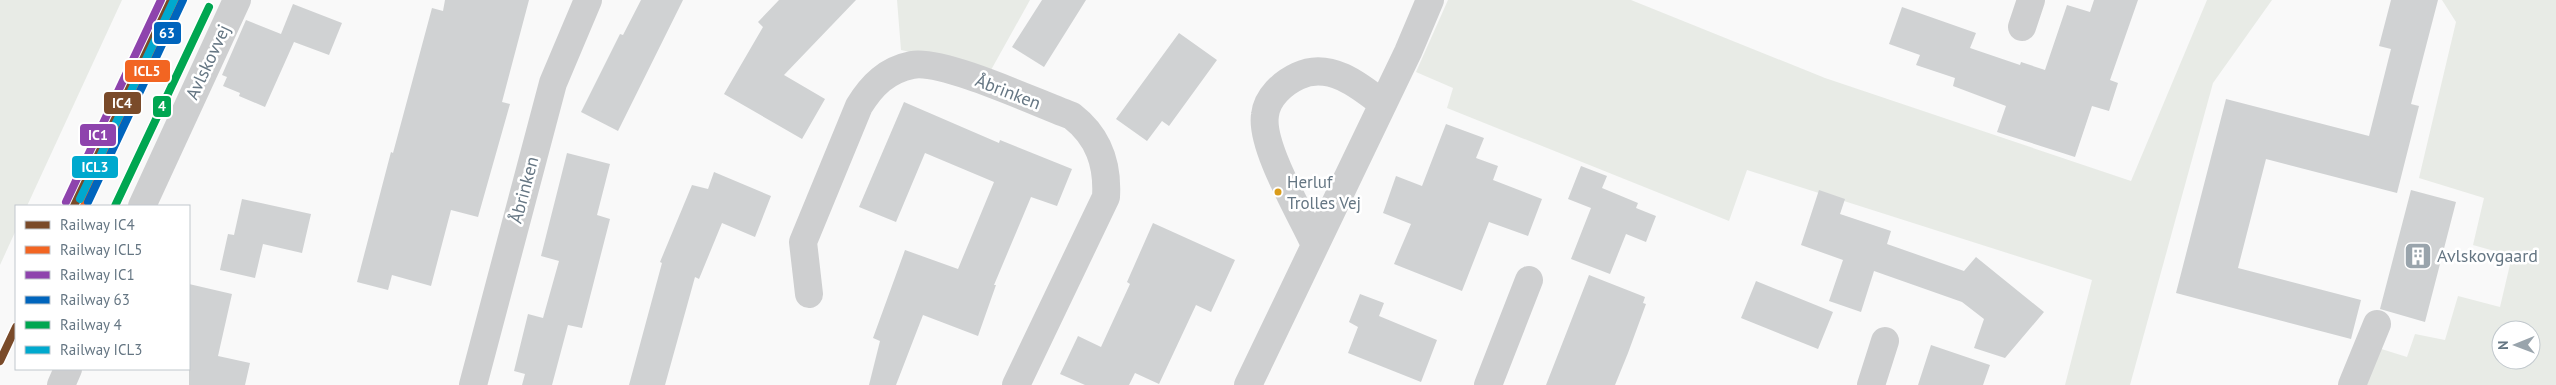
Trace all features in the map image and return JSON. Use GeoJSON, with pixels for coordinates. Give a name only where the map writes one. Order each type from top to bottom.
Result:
{"type":"FeatureCollection","features":[{"type":"Feature","properties":{"kind":"street","name":"Avlskovvej"},"geometry":{"type":"LineString","coordinates":[[142,205],[237,0]]}},
{"type":"Feature","properties":{"kind":"street","name":"Åbrinken"},"geometry":{"type":"LineString","coordinates":[[473,385],[553,83],[588,0]]}},
{"type":"Feature","properties":{"kind":"street"},"geometry":{"type":"LineString","coordinates":[[1248,385],[1383,104],[1430,0]]}},
{"type":"Feature","properties":{"kind":"street"},"geometry":{"type":"LineString","coordinates":[[2022,27],[2031,0]]}},
{"type":"Feature","properties":{"kind":"street","name":"Åbrinken"},"geometry":{"type":"LineString","coordinates":[[809,294],[803,242],[859,106],[870,88],[882,77],[913,64],[948,68],[1072,116],[1086,127],[1104,159],[1107,178],[1106,196],[1016,385]]}},
{"type":"Feature","properties":{"kind":"street"},"geometry":{"type":"LineString","coordinates":[[1315,245],[1268,143],[1265,115],[1272,97],[1285,82],[1307,72],[1336,74],[1359,85],[1383,104]]}},
{"type":"Feature","properties":{"kind":"street"},"geometry":{"type":"LineString","coordinates":[[1488,385],[1528,280]]}},
{"type":"Feature","properties":{"kind":"street"},"geometry":{"type":"LineString","coordinates":[[2352,385],[2377,324]]}},
{"type":"Feature","properties":{"kind":"street"},"geometry":{"type":"LineString","coordinates":[[1871,385],[1885,341]]}},
{"type":"Feature","properties":{"kind":"street"},"geometry":{"type":"LineString","coordinates":[[60,385],[68,370]]}},
{"type":"Feature","properties":{"kind":"shaded area"},"geometry":{"type":"Polygon","coordinates":[[[0,0],[122,0],[27,205],[15,205],[15,232],[0,265],[0,0]]]}},
{"type":"Feature","properties":{"kind":"shaded area"},"geometry":{"type":"Polygon","coordinates":[[[897,0],[1030,0],[991,70],[901,50],[897,0]]]}},
{"type":"Feature","properties":{"kind":"shaded area"},"geometry":{"type":"Polygon","coordinates":[[[1448,0],[1631,0],[1825,78],[2131,181],[2207,0],[2272,0],[2213,83],[2130,385],[2065,385],[2092,280],[1747,170],[1729,221],[1447,108],[1453,88],[1416,72],[1448,0]]]}},
{"type":"Feature","properties":{"kind":"shaded area"},"geometry":{"type":"Polygon","coordinates":[[[2442,0],[2556,0],[2556,385],[2360,385],[2375,347],[2407,357],[2415,334],[2445,340],[2458,296],[2500,307],[2512,256],[2473,245],[2484,198],[2419,178],[2456,22],[2442,0]]]}},
{"type":"Feature","properties":{"kind":"building"},"geometry":{"type":"Polygon","coordinates":[[[445,0],[529,0],[502,102],[510,104],[478,217],[451,210],[431,286],[392,275],[388,290],[357,282],[391,152],[393,153],[432,8],[443,11],[445,0]]]}},
{"type":"Feature","properties":{"kind":"building"},"geometry":{"type":"Polygon","coordinates":[[[641,0],[683,0],[618,131],[581,112],[620,34],[623,35],[641,0]]]}},
{"type":"Feature","properties":{"kind":"building"},"geometry":{"type":"Polygon","coordinates":[[[779,0],[856,0],[784,75],[825,99],[802,139],[724,94],[763,27],[758,22],[779,0]]]}},
{"type":"Feature","properties":{"kind":"building"},"geometry":{"type":"Polygon","coordinates":[[[1042,0],[1086,0],[1044,67],[1012,47],[1042,0]]]}},
{"type":"Feature","properties":{"kind":"building"},"geometry":{"type":"Polygon","coordinates":[[[2094,0],[2138,0],[2110,80],[2118,83],[2109,111],[2092,106],[2075,157],[1997,132],[2006,106],[1953,86],[1955,78],[1916,65],[1920,55],[1889,44],[1902,7],[1976,33],[1970,48],[2020,65],[2021,62],[2045,70],[2067,5],[2090,12],[2094,0]]]}},
{"type":"Feature","properties":{"kind":"building"},"geometry":{"type":"Polygon","coordinates":[[[2391,0],[2438,0],[2411,104],[2419,106],[2397,193],[2266,159],[2238,268],[2361,300],[2351,339],[2176,293],[2226,99],[2369,136],[2391,49],[2379,46],[2391,0]]]}},
{"type":"Feature","properties":{"kind":"building"},"geometry":{"type":"Polygon","coordinates":[[[293,4],[342,23],[329,55],[294,42],[265,107],[239,96],[240,93],[223,86],[227,77],[222,75],[246,20],[281,34],[293,4]]]}},
{"type":"Feature","properties":{"kind":"building"},"geometry":{"type":"Polygon","coordinates":[[[1179,33],[1217,60],[1169,126],[1162,121],[1147,141],[1116,119],[1179,33]]]}},
{"type":"Feature","properties":{"kind":"building"},"geometry":{"type":"Polygon","coordinates":[[[904,102],[999,143],[1000,140],[1072,169],[1057,206],[1031,197],[994,285],[996,285],[978,336],[923,315],[896,385],[869,385],[880,341],[873,338],[905,250],[958,269],[994,182],[925,153],[896,222],[859,207],[904,102]]]}},
{"type":"Feature","properties":{"kind":"building"},"geometry":{"type":"Polygon","coordinates":[[[1446,124],[1484,138],[1476,158],[1498,166],[1493,180],[1542,199],[1528,236],[1489,222],[1462,291],[1394,264],[1411,224],[1383,213],[1396,176],[1422,186],[1446,124]]]}},
{"type":"Feature","properties":{"kind":"building"},"geometry":{"type":"Polygon","coordinates":[[[567,153],[610,164],[597,215],[610,219],[582,328],[568,325],[552,385],[522,385],[525,374],[514,371],[528,314],[543,318],[559,261],[541,256],[567,153]]]}},
{"type":"Feature","properties":{"kind":"building"},"geometry":{"type":"Polygon","coordinates":[[[1581,166],[1607,176],[1602,188],[1638,203],[1636,208],[1656,216],[1646,242],[1626,234],[1610,274],[1571,259],[1591,208],[1568,199],[1581,166]]]}},
{"type":"Feature","properties":{"kind":"building"},"geometry":{"type":"Polygon","coordinates":[[[714,172],[771,196],[755,237],[722,223],[699,279],[695,277],[665,385],[629,385],[662,263],[660,262],[692,185],[708,189],[714,172]]]}},
{"type":"Feature","properties":{"kind":"building"},"geometry":{"type":"Polygon","coordinates":[[[1819,190],[1845,199],[1840,214],[1891,231],[1887,244],[1964,271],[1976,257],[2044,312],[2005,358],[1974,348],[1984,319],[1962,302],[1874,271],[1861,312],[1829,301],[1843,260],[1801,245],[1819,190]]]}},
{"type":"Feature","properties":{"kind":"building","name":"Avlskovgaard"},"geometry":{"type":"Polygon","coordinates":[[[2411,190],[2456,202],[2425,322],[2380,309],[2411,190]]]}},
{"type":"Feature","properties":{"kind":"building"},"geometry":{"type":"Polygon","coordinates":[[[242,199],[311,214],[302,253],[263,244],[255,278],[220,270],[228,234],[234,235],[242,199]]]}},
{"type":"Feature","properties":{"kind":"building"},"geometry":{"type":"Polygon","coordinates":[[[1153,223],[1235,260],[1211,312],[1196,305],[1159,384],[1135,373],[1129,385],[1085,385],[1060,374],[1078,336],[1101,347],[1130,284],[1127,282],[1153,223]]]}},
{"type":"Feature","properties":{"kind":"building"},"geometry":{"type":"Polygon","coordinates":[[[1589,275],[1645,297],[1643,303],[1646,304],[1628,353],[1615,385],[1546,385],[1589,275]]]}},
{"type":"Feature","properties":{"kind":"building"},"geometry":{"type":"Polygon","coordinates":[[[1756,281],[1833,312],[1818,349],[1741,318],[1756,281]]]}},
{"type":"Feature","properties":{"kind":"building"},"geometry":{"type":"Polygon","coordinates":[[[190,284],[232,294],[218,356],[250,363],[245,385],[189,385],[190,284]]]}},
{"type":"Feature","properties":{"kind":"building"},"geometry":{"type":"Polygon","coordinates":[[[1360,294],[1384,303],[1379,316],[1437,340],[1421,382],[1348,353],[1358,327],[1349,322],[1360,294]]]}},
{"type":"Feature","properties":{"kind":"building"},"geometry":{"type":"Polygon","coordinates":[[[1931,345],[1990,365],[1983,385],[1918,385],[1931,345]]]}},
{"type":"Feature","properties":{"kind":"rail line","name":"IC1"},"geometry":{"type":"LineString","coordinates":[[66,202],[161,0]]}},
{"type":"Feature","properties":{"kind":"rail line","name":"IC4"},"geometry":{"type":"LineString","coordinates":[[74,205],[171,0]]}},
{"type":"Feature","properties":{"kind":"rail line","name":"ICL3"},"geometry":{"type":"LineString","coordinates":[[80,199],[174,0]]}},
{"type":"Feature","properties":{"kind":"rail line","name":"63"},"geometry":{"type":"LineString","coordinates":[[88,202],[183,0]]}},
{"type":"Feature","properties":{"kind":"rail line","name":"ICL5"},"geometry":{"type":"LineString","coordinates":[[84,205],[179,4]]}},
{"type":"Feature","properties":{"kind":"rail line","name":"4"},"geometry":{"type":"LineString","coordinates":[[115,205],[209,7]]}},
{"type":"Feature","properties":{"kind":"rail line","name":"IC4"},"geometry":{"type":"LineString","coordinates":[[0,361],[15,329]]}},
{"type":"Feature","properties":{"kind":"place","name":"Herluf Trolles Vej"},"geometry":{"type":"Point","coordinates":[1278,192]}},
{"type":"Feature","properties":{"kind":"place","name":"Avlskovgaard"},"geometry":{"type":"Point","coordinates":[2418,256]}}]}
